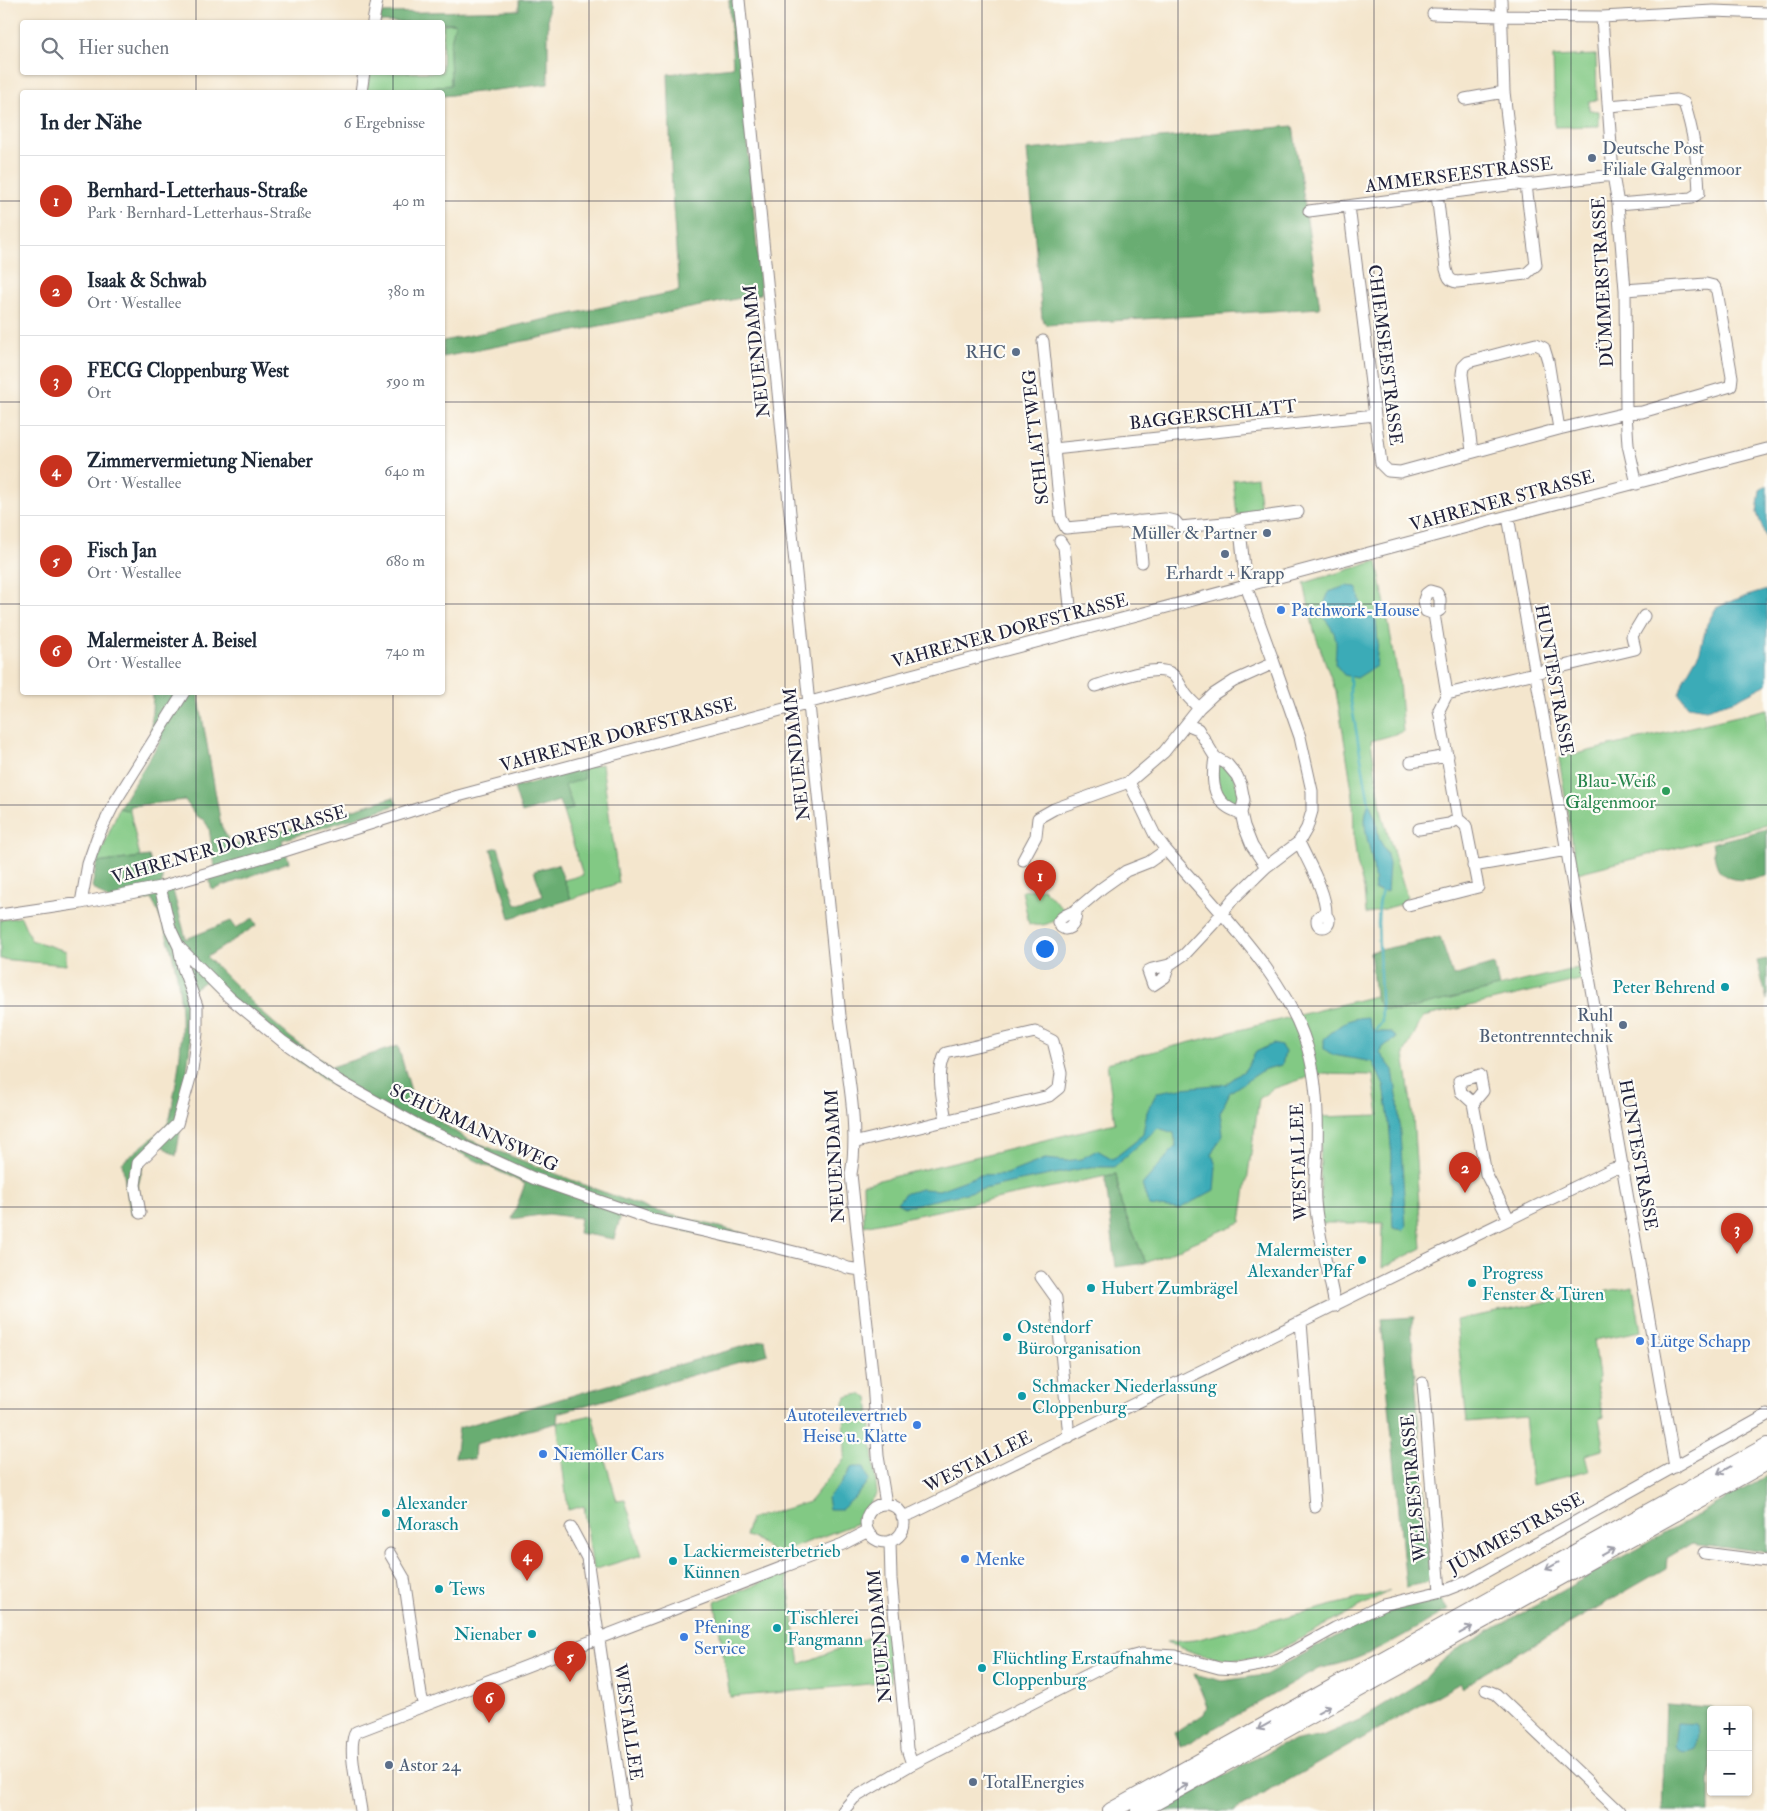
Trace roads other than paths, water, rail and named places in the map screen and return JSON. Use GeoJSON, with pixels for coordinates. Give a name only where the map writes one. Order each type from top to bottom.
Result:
{"type":"FeatureCollection","features":[{"type":"Feature","properties":{"kind":"highway"},"geometry":{"type":"LineString","coordinates":[[1111,1811],[1767,1446]]}},
{"type":"Feature","properties":{"kind":"highway"},"geometry":{"type":"LineString","coordinates":[[1139,1811],[1767,1462]]}},
{"type":"Feature","properties":{"kind":"highway"},"geometry":{"type":"LineString","coordinates":[[1363,1662],[1398,1644],[1416,1642]]}},
{"type":"Feature","properties":{"kind":"street"},"geometry":{"type":"LineString","coordinates":[[373,20],[377,0]]}},
{"type":"Feature","properties":{"kind":"street","name":"NEUENDAMM"},"geometry":{"type":"LineString","coordinates":[[739,0],[854,1142],[855,1155],[851,1174],[873,1382],[878,1456],[886,1504]]}},
{"type":"Feature","properties":{"kind":"street"},"geometry":{"type":"LineString","coordinates":[[1437,194],[1446,269],[1448,278],[1453,282],[1526,274],[1536,265],[1504,92],[1501,0]]}},
{"type":"Feature","properties":{"kind":"street"},"geometry":{"type":"LineString","coordinates":[[1433,14],[1602,17],[1712,6],[1767,13]]}},
{"type":"Feature","properties":{"kind":"street","name":"DÜMMERSTRASSE"},"geometry":{"type":"LineString","coordinates":[[1602,17],[1613,175],[1618,204],[1625,290],[1628,444],[1638,484]]}},
{"type":"Feature","properties":{"kind":"street"},"geometry":{"type":"LineString","coordinates":[[361,90],[364,75]]}},
{"type":"Feature","properties":{"kind":"street"},"geometry":{"type":"LineString","coordinates":[[1465,99],[1504,92]]}},
{"type":"Feature","properties":{"kind":"street"},"geometry":{"type":"LineString","coordinates":[[1609,106],[1676,100],[1684,103],[1699,178],[1699,194],[1691,198],[1618,204]]}},
{"type":"Feature","properties":{"kind":"street","name":"AMMERSEESTRASSE"},"geometry":{"type":"LineString","coordinates":[[1309,211],[1520,184],[1613,175]]}},
{"type":"Feature","properties":{"kind":"street","name":"CHIEMSEESTRASSE"},"geometry":{"type":"LineString","coordinates":[[1349,206],[1382,464],[1388,471],[1400,472],[1559,429],[1626,413],[1642,412],[1722,390],[1730,386],[1732,377],[1717,291],[1714,286],[1706,284],[1625,290]]}},
{"type":"Feature","properties":{"kind":"street","name":"SCHLATTWEG"},"geometry":{"type":"LineString","coordinates":[[1043,341],[1062,518],[1066,528],[1138,521]]}},
{"type":"Feature","properties":{"kind":"street"},"geometry":{"type":"LineString","coordinates":[[1472,451],[1462,374],[1463,367],[1468,362],[1536,344],[1544,348],[1548,361],[1559,429]]}},
{"type":"Feature","properties":{"kind":"street","name":"BAGGERSCHLATT"},"geometry":{"type":"LineString","coordinates":[[1054,448],[1375,415]]}},
{"type":"Feature","properties":{"kind":"street","name":"VAHRENER STRASSE"},"geometry":{"type":"LineString","coordinates":[[1246,586],[1767,449]]}},
{"type":"Feature","properties":{"kind":"street"},"geometry":{"type":"LineString","coordinates":[[1142,562],[1138,521],[1165,519],[1176,521],[1180,527],[1298,512]]}},
{"type":"Feature","properties":{"kind":"street","name":"HUNTESTRASSE"},"geometry":{"type":"LineString","coordinates":[[1508,516],[1534,674],[1623,1166],[1674,1467]]}},
{"type":"Feature","properties":{"kind":"street"},"geometry":{"type":"LineString","coordinates":[[1169,965],[1184,954],[1213,924],[1233,898],[1266,867],[1299,842],[1307,828],[1312,811],[1312,791],[1300,738],[1246,586],[1239,520]]}},
{"type":"Feature","properties":{"kind":"street"},"geometry":{"type":"LineString","coordinates":[[1060,540],[1064,546],[1070,606]]}},
{"type":"Feature","properties":{"kind":"street","name":"VAHRENER DORFSTRASSE"},"geometry":{"type":"LineString","coordinates":[[0,915],[160,887],[281,852],[458,796],[1246,586]]}},
{"type":"Feature","properties":{"kind":"street"},"geometry":{"type":"LineString","coordinates":[[1408,905],[1478,887],[1466,826],[1458,819],[1439,710],[1447,694],[1434,614]]}},
{"type":"Feature","properties":{"kind":"street"},"geometry":{"type":"LineString","coordinates":[[1447,694],[1635,649],[1632,636],[1644,616]]}},
{"type":"Feature","properties":{"kind":"street"},"geometry":{"type":"LineString","coordinates":[[1023,860],[1036,836],[1038,818],[1054,810],[1129,782],[1164,752],[1199,708],[1214,694],[1234,681],[1274,663]]}},
{"type":"Feature","properties":{"kind":"street"},"geometry":{"type":"LineString","coordinates":[[1095,686],[1144,672],[1156,670],[1167,672],[1174,676],[1186,695],[1199,708]]}},
{"type":"Feature","properties":{"kind":"street"},"geometry":{"type":"LineString","coordinates":[[81,902],[88,864],[97,838],[116,802],[182,695]]}},
{"type":"Feature","properties":{"kind":"street"},"geometry":{"type":"LineString","coordinates":[[1186,724],[1198,729],[1215,757],[1227,764],[1241,784],[1244,800],[1240,813],[1252,846],[1266,867]]}},
{"type":"Feature","properties":{"kind":"street"},"geometry":{"type":"LineString","coordinates":[[1411,762],[1448,756]]}},
{"type":"Feature","properties":{"kind":"street"},"geometry":{"type":"LineString","coordinates":[[1215,757],[1212,775],[1215,792],[1227,808],[1240,813]]}},
{"type":"Feature","properties":{"kind":"street","name":"WESTALLEE"},"geometry":{"type":"LineString","coordinates":[[1129,782],[1155,835],[1248,946],[1280,988],[1296,1019],[1310,1057],[1317,1128],[1315,1200],[1318,1224],[1335,1306]]}},
{"type":"Feature","properties":{"kind":"street"},"geometry":{"type":"LineString","coordinates":[[1420,829],[1449,824],[1458,819]]}},
{"type":"Feature","properties":{"kind":"street"},"geometry":{"type":"LineString","coordinates":[[1299,842],[1318,882],[1325,903],[1326,915]]}},
{"type":"Feature","properties":{"kind":"street"},"geometry":{"type":"LineString","coordinates":[[1076,910],[1126,871],[1149,862],[1166,850]]}},
{"type":"Feature","properties":{"kind":"street"},"geometry":{"type":"LineString","coordinates":[[1474,866],[1567,850]]}},
{"type":"Feature","properties":{"kind":"street","name":"SCHÜRMANNSWEG"},"geometry":{"type":"LineString","coordinates":[[160,887],[170,928],[179,947],[229,997],[282,1041],[339,1081],[421,1127],[533,1178],[654,1220],[784,1249],[860,1270]]}},
{"type":"Feature","properties":{"kind":"street"},"geometry":{"type":"LineString","coordinates":[[140,1213],[135,1185],[138,1164],[177,1124],[192,1071],[197,1033],[197,1006],[183,968],[179,947]]}},
{"type":"Feature","properties":{"kind":"street"},"geometry":{"type":"LineString","coordinates":[[854,1142],[946,1121],[1049,1096],[1059,1088],[1062,1073],[1053,1041],[1036,1032],[946,1053],[940,1069],[946,1121]]}},
{"type":"Feature","properties":{"kind":"street"},"geometry":{"type":"LineString","coordinates":[[1473,1103],[1486,1174],[1509,1219]]}},
{"type":"Feature","properties":{"kind":"street","name":"WESTALLEE"},"geometry":{"type":"LineString","coordinates":[[902,1517],[1069,1437],[1509,1219],[1612,1169],[1623,1166]]}},
{"type":"Feature","properties":{"kind":"street"},"geometry":{"type":"LineString","coordinates":[[1042,1278],[1056,1298],[1069,1437]]}},
{"type":"Feature","properties":{"kind":"street"},"geometry":{"type":"LineString","coordinates":[[1301,1322],[1315,1507]]}},
{"type":"Feature","properties":{"kind":"street","name":"WELSESTRASSE"},"geometry":{"type":"LineString","coordinates":[[1423,1383],[1440,1591]]}},
{"type":"Feature","properties":{"kind":"street","name":"JÜMMESTRASSE"},"geometry":{"type":"LineString","coordinates":[[912,1764],[1115,1661],[1141,1654],[1175,1656],[1219,1668],[1237,1669],[1279,1659],[1335,1628],[1383,1605],[1440,1591],[1470,1581],[1767,1415]]}},
{"type":"Feature","properties":{"kind":"street"},"geometry":{"type":"LineString","coordinates":[[886,1504],[896,1508],[902,1517],[900,1534],[890,1541],[875,1539],[866,1526],[867,1515],[875,1507],[886,1504]]}},
{"type":"Feature","properties":{"kind":"street","name":"WESTALLEE"},"geometry":{"type":"LineString","coordinates":[[571,1528],[587,1558],[624,1811]]}},
{"type":"Feature","properties":{"kind":"street"},"geometry":{"type":"LineString","coordinates":[[361,1811],[353,1753],[352,1737],[356,1732],[843,1544],[868,1531]]}},
{"type":"Feature","properties":{"kind":"street","name":"NEUENDAMM"},"geometry":{"type":"LineString","coordinates":[[890,1541],[891,1579],[907,1749],[912,1764]]}},
{"type":"Feature","properties":{"kind":"street"},"geometry":{"type":"LineString","coordinates":[[1704,1553],[1767,1561]]}},
{"type":"Feature","properties":{"kind":"street"},"geometry":{"type":"LineString","coordinates":[[390,1554],[404,1578],[424,1706]]}},
{"type":"Feature","properties":{"kind":"street"},"geometry":{"type":"LineString","coordinates":[[1486,1690],[1496,1694],[1619,1811]]}},
{"type":"Feature","properties":{"kind":"street"},"geometry":{"type":"LineString","coordinates":[[843,1811],[854,1798],[912,1764]]}},
{"type":"Feature","properties":{"kind":"water"},"geometry":{"type":"Polygon","coordinates":[[[1767,485],[1767,541],[1757,513],[1760,490],[1767,485]]]}},
{"type":"Feature","properties":{"kind":"water"},"geometry":{"type":"Polygon","coordinates":[[[1346,586],[1356,587],[1361,605],[1376,620],[1378,642],[1376,666],[1357,678],[1344,675],[1335,664],[1336,638],[1322,616],[1323,607],[1329,592],[1346,586]]]}},
{"type":"Feature","properties":{"kind":"water"},"geometry":{"type":"Polygon","coordinates":[[[1767,590],[1767,684],[1736,700],[1706,709],[1688,706],[1679,694],[1684,679],[1700,651],[1707,624],[1716,608],[1734,600],[1767,590]]]}},
{"type":"Feature","properties":{"kind":"water"},"geometry":{"type":"Polygon","coordinates":[[[1369,802],[1376,820],[1379,839],[1386,851],[1389,864],[1387,892],[1375,890],[1373,864],[1365,823],[1369,802]]]}},
{"type":"Feature","properties":{"kind":"water"},"geometry":{"type":"Polygon","coordinates":[[[1367,1017],[1374,1032],[1391,1032],[1395,1035],[1396,1039],[1382,1047],[1380,1053],[1393,1070],[1398,1102],[1406,1227],[1403,1230],[1393,1228],[1392,1158],[1384,1086],[1373,1062],[1333,1055],[1324,1049],[1324,1039],[1339,1027],[1348,1021],[1367,1017]]]}},
{"type":"Feature","properties":{"kind":"water"},"geometry":{"type":"Polygon","coordinates":[[[1273,1044],[1281,1046],[1285,1052],[1282,1065],[1265,1069],[1230,1092],[1220,1113],[1223,1134],[1212,1154],[1216,1166],[1214,1190],[1179,1209],[1149,1206],[1142,1185],[1176,1146],[1174,1133],[1158,1128],[1114,1167],[1090,1167],[904,1207],[897,1203],[904,1194],[921,1189],[939,1190],[980,1175],[1007,1174],[1045,1159],[1066,1161],[1081,1159],[1097,1150],[1113,1159],[1143,1133],[1147,1112],[1157,1092],[1226,1084],[1245,1070],[1256,1052],[1273,1044]]]}},
{"type":"Feature","properties":{"kind":"water"},"geometry":{"type":"Polygon","coordinates":[[[852,1467],[864,1467],[869,1480],[842,1509],[829,1509],[827,1498],[841,1484],[852,1467]]]}},
{"type":"Feature","properties":{"kind":"water"},"geometry":{"type":"Polygon","coordinates":[[[1677,1723],[1695,1724],[1698,1733],[1696,1749],[1682,1752],[1674,1747],[1677,1723]]]}},
{"type":"Feature","properties":{"kind":"waterway"},"geometry":{"type":"LineString","coordinates":[[1350,677],[1350,696],[1369,803]]}},
{"type":"Feature","properties":{"kind":"waterway"},"geometry":{"type":"LineString","coordinates":[[1374,1032],[1382,1022],[1378,923],[1382,890]]}},
{"type":"Feature","properties":{"kind":"place","name":"Deutsche Post Filiale Galgenmoor"},"geometry":{"type":"Point","coordinates":[1592,158]}},
{"type":"Feature","properties":{"kind":"place","name":"RHC"},"geometry":{"type":"Point","coordinates":[1016,352]}},
{"type":"Feature","properties":{"kind":"place","name":"Müller & Partner"},"geometry":{"type":"Point","coordinates":[1267,533]}},
{"type":"Feature","properties":{"kind":"place","name":"Erhardt + Krapp"},"geometry":{"type":"Point","coordinates":[1225,554]}},
{"type":"Feature","properties":{"kind":"place","name":"Patchwork-House"},"geometry":{"type":"Point","coordinates":[1281,610]}},
{"type":"Feature","properties":{"kind":"place","name":"Blau-Weiß Galgenmoor"},"geometry":{"type":"Point","coordinates":[1666,791]}},
{"type":"Feature","properties":{"kind":"place","name":"Bernhard-Letterhaus-Straße"},"geometry":{"type":"Point","coordinates":[1040,901]}},
{"type":"Feature","properties":{"kind":"place","name":"Peter Behrend"},"geometry":{"type":"Point","coordinates":[1725,987]}},
{"type":"Feature","properties":{"kind":"place","name":"Ruhl Betontrenntechnik"},"geometry":{"type":"Point","coordinates":[1623,1025]}},
{"type":"Feature","properties":{"kind":"place","name":"Isaak & Schwab"},"geometry":{"type":"Point","coordinates":[1465,1193]}},
{"type":"Feature","properties":{"kind":"place","name":"FECG Cloppenburg West"},"geometry":{"type":"Point","coordinates":[1737,1254]}},
{"type":"Feature","properties":{"kind":"place","name":"Malermeister Alexander Pfaf"},"geometry":{"type":"Point","coordinates":[1362,1260]}},
{"type":"Feature","properties":{"kind":"place","name":"Progress Fenster & Türen"},"geometry":{"type":"Point","coordinates":[1472,1283]}},
{"type":"Feature","properties":{"kind":"place","name":"Hubert Zumbrägel"},"geometry":{"type":"Point","coordinates":[1091,1288]}},
{"type":"Feature","properties":{"kind":"place","name":"Ostendorf Büroorganisation"},"geometry":{"type":"Point","coordinates":[1007,1337]}},
{"type":"Feature","properties":{"kind":"place","name":"Lütge Schapp"},"geometry":{"type":"Point","coordinates":[1640,1341]}},
{"type":"Feature","properties":{"kind":"place","name":"Schmacker Niederlassung Cloppenburg"},"geometry":{"type":"Point","coordinates":[1022,1396]}},
{"type":"Feature","properties":{"kind":"place","name":"Autoteilevertrieb Heise u. Klatte"},"geometry":{"type":"Point","coordinates":[917,1425]}},
{"type":"Feature","properties":{"kind":"place","name":"Niemöller Cars"},"geometry":{"type":"Point","coordinates":[543,1454]}},
{"type":"Feature","properties":{"kind":"place","name":"Alexander Morasch"},"geometry":{"type":"Point","coordinates":[386,1513]}},
{"type":"Feature","properties":{"kind":"place","name":"Menke"},"geometry":{"type":"Point","coordinates":[965,1559]}},
{"type":"Feature","properties":{"kind":"place","name":"Lackiermeisterbetrieb Künnen"},"geometry":{"type":"Point","coordinates":[673,1561]}},
{"type":"Feature","properties":{"kind":"place","name":"Zimmervermietung Nienaber"},"geometry":{"type":"Point","coordinates":[527,1581]}},
{"type":"Feature","properties":{"kind":"place","name":"Tews"},"geometry":{"type":"Point","coordinates":[439,1589]}},
{"type":"Feature","properties":{"kind":"place","name":"Tischlerei Fangmann"},"geometry":{"type":"Point","coordinates":[777,1628]}},
{"type":"Feature","properties":{"kind":"place","name":"Nienaber"},"geometry":{"type":"Point","coordinates":[532,1634]}},
{"type":"Feature","properties":{"kind":"place","name":"Pfening Service"},"geometry":{"type":"Point","coordinates":[684,1637]}},
{"type":"Feature","properties":{"kind":"place","name":"Flüchtling Erstaufnahme Cloppenburg"},"geometry":{"type":"Point","coordinates":[982,1668]}},
{"type":"Feature","properties":{"kind":"place","name":"Fisch Jan"},"geometry":{"type":"Point","coordinates":[570,1682]}},
{"type":"Feature","properties":{"kind":"place","name":"Malermeister A. Beisel"},"geometry":{"type":"Point","coordinates":[489,1723]}},
{"type":"Feature","properties":{"kind":"place","name":"Astor 24"},"geometry":{"type":"Point","coordinates":[389,1765]}},
{"type":"Feature","properties":{"kind":"place","name":"TotalEnergies"},"geometry":{"type":"Point","coordinates":[973,1782]}}]}
